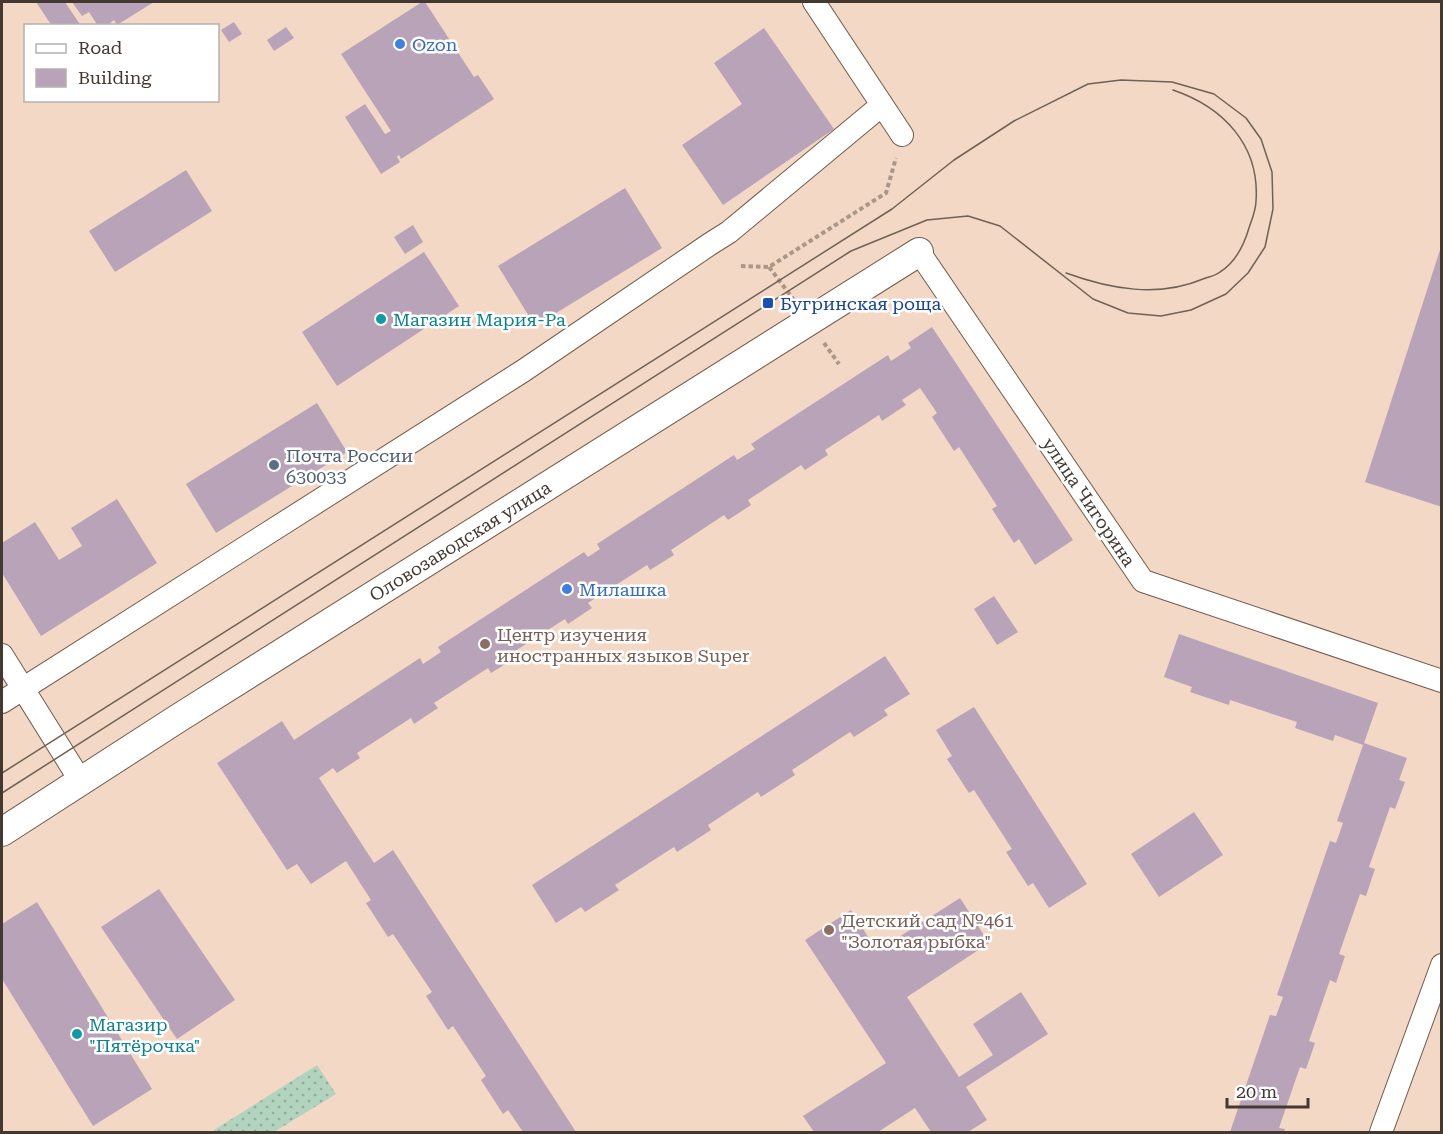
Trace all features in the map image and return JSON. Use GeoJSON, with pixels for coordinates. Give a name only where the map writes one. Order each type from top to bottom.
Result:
{"type":"FeatureCollection","features":[{"type":"Feature","properties":{"kind":"street"},"geometry":{"type":"LineString","coordinates":[[814,2],[902,135]]}},
{"type":"Feature","properties":{"kind":"street"},"geometry":{"type":"LineString","coordinates":[[2,702],[523,371],[720,238],[882,105]]}},
{"type":"Feature","properties":{"kind":"street","name":"улица Чигорина"},"geometry":{"type":"LineString","coordinates":[[919,252],[1143,580],[1442,681]]}},
{"type":"Feature","properties":{"kind":"street","name":"Оловозаводская улица"},"geometry":{"type":"LineString","coordinates":[[2,832],[919,252]]}},
{"type":"Feature","properties":{"kind":"street"},"geometry":{"type":"LineString","coordinates":[[2,655],[81,780]]}},
{"type":"Feature","properties":{"kind":"street"},"geometry":{"type":"LineString","coordinates":[[1381,1132],[1442,965]]}},
{"type":"Feature","properties":{"kind":"path"},"geometry":{"type":"LineString","coordinates":[[741,266],[769,267],[886,193],[902,135]]}},
{"type":"Feature","properties":{"kind":"green space"},"geometry":{"type":"Polygon","coordinates":[[[317,1065],[336,1094],[274,1132],[211,1132],[317,1065]]]}},
{"type":"Feature","properties":{"kind":"building"},"geometry":{"type":"Polygon","coordinates":[[[36,2],[65,2],[80,24],[51,24],[36,2]]]}},
{"type":"Feature","properties":{"kind":"building"},"geometry":{"type":"Polygon","coordinates":[[[72,2],[154,2],[119,24],[114,20],[109,24],[97,24],[89,12],[82,16],[72,2]]]}},
{"type":"Feature","properties":{"kind":"building"},"geometry":{"type":"Polygon","coordinates":[[[425,2],[474,77],[478,75],[494,99],[401,159],[399,155],[397,157],[400,162],[381,174],[345,117],[365,104],[385,134],[391,131],[341,54],[425,2]]]}},
{"type":"Feature","properties":{"kind":"building"},"geometry":{"type":"Polygon","coordinates":[[[234,22],[242,34],[229,42],[221,30],[234,22]]]}},
{"type":"Feature","properties":{"kind":"building"},"geometry":{"type":"Polygon","coordinates":[[[286,27],[294,38],[274,51],[267,40],[286,27]]]}},
{"type":"Feature","properties":{"kind":"building"},"geometry":{"type":"Polygon","coordinates":[[[764,28],[834,129],[723,205],[682,145],[742,104],[714,63],[764,28]]]}},
{"type":"Feature","properties":{"kind":"building"},"geometry":{"type":"Polygon","coordinates":[[[186,170],[212,211],[115,272],[89,231],[186,170]]]}},
{"type":"Feature","properties":{"kind":"building"},"geometry":{"type":"Polygon","coordinates":[[[625,188],[662,248],[535,326],[498,266],[625,188]]]}},
{"type":"Feature","properties":{"kind":"building"},"geometry":{"type":"Polygon","coordinates":[[[413,225],[423,242],[405,254],[394,237],[413,225]]]}},
{"type":"Feature","properties":{"kind":"building"},"geometry":{"type":"Polygon","coordinates":[[[1442,247],[1442,507],[1365,482],[1442,247]]]}},
{"type":"Feature","properties":{"kind":"building","name":"Магазин Мария-Ра"},"geometry":{"type":"Polygon","coordinates":[[[424,252],[459,306],[337,386],[302,332],[424,252]]]}},
{"type":"Feature","properties":{"kind":"building"},"geometry":{"type":"Polygon","coordinates":[[[932,327],[1073,540],[1035,565],[1019,539],[1014,543],[992,509],[997,506],[959,447],[954,451],[932,417],[937,413],[920,388],[902,400],[906,405],[882,421],[879,415],[825,450],[828,455],[805,470],[801,465],[748,500],[751,505],[728,520],[724,515],[671,550],[674,555],[650,570],[647,565],[588,603],[592,608],[568,624],[565,619],[512,653],[515,658],[491,673],[488,668],[434,703],[438,708],[414,724],[411,718],[357,753],[360,758],[337,773],[333,768],[319,778],[374,863],[393,850],[576,1132],[523,1132],[508,1110],[503,1114],[481,1080],[486,1076],[453,1026],[448,1030],[426,996],[432,992],[393,934],[388,937],[366,903],[371,900],[346,861],[311,884],[297,864],[287,870],[217,763],[282,721],[294,740],[420,658],[423,664],[441,652],[438,647],[584,552],[588,557],[600,549],[597,544],[734,455],[737,460],[755,449],[751,444],[888,355],[891,361],[911,348],[908,343],[932,327]]]}},
{"type":"Feature","properties":{"kind":"building"},"geometry":{"type":"Polygon","coordinates":[[[317,403],[347,452],[216,533],[186,484],[317,403]]]}},
{"type":"Feature","properties":{"kind":"building"},"geometry":{"type":"Polygon","coordinates":[[[117,499],[157,563],[41,636],[2,573],[2,543],[35,522],[59,560],[82,546],[71,528],[117,499]]]}},
{"type":"Feature","properties":{"kind":"building"},"geometry":{"type":"Polygon","coordinates":[[[994,596],[1018,632],[997,645],[974,609],[994,596]]]}},
{"type":"Feature","properties":{"kind":"building"},"geometry":{"type":"Polygon","coordinates":[[[1179,634],[1378,703],[1364,743],[1407,758],[1399,780],[1405,782],[1395,809],[1390,807],[1369,867],[1375,869],[1366,896],[1360,894],[1339,954],[1345,956],[1336,983],[1330,980],[1309,1041],[1315,1043],[1306,1069],[1300,1067],[1279,1128],[1285,1129],[1284,1132],[1230,1132],[1270,1015],[1276,1016],[1283,997],[1277,995],[1330,841],[1336,843],[1343,823],[1337,821],[1363,745],[1335,735],[1333,741],[1295,728],[1297,722],[1230,700],[1229,705],[1190,692],[1192,687],[1164,677],[1179,634]]]}},
{"type":"Feature","properties":{"kind":"building"},"geometry":{"type":"Polygon","coordinates":[[[885,656],[910,694],[884,710],[888,715],[854,737],[850,732],[792,770],[795,775],[761,797],[758,792],[708,825],[711,830],[677,852],[674,847],[615,885],[619,890],[585,912],[581,907],[556,923],[532,885],[885,656]]]}},
{"type":"Feature","properties":{"kind":"building"},"geometry":{"type":"Polygon","coordinates":[[[974,707],[1087,884],[1049,908],[1033,883],[1028,886],[1006,852],[1012,849],[974,790],[969,793],[947,759],[952,756],[936,730],[974,707]]]}},
{"type":"Feature","properties":{"kind":"building"},"geometry":{"type":"Polygon","coordinates":[[[1194,812],[1223,855],[1159,897],[1131,854],[1194,812]]]}},
{"type":"Feature","properties":{"kind":"building"},"geometry":{"type":"Polygon","coordinates":[[[159,889],[235,1000],[177,1039],[101,927],[159,889]]]}},
{"type":"Feature","properties":{"kind":"building"},"geometry":{"type":"Polygon","coordinates":[[[960,898],[989,943],[907,997],[959,1077],[993,1055],[973,1024],[1021,992],[1048,1034],[966,1087],[987,1120],[968,1132],[931,1132],[915,1108],[878,1132],[814,1132],[803,1116],[886,1063],[805,940],[851,910],[877,951],[960,898]]]}},
{"type":"Feature","properties":{"kind":"building","name":"Магазир \"Пятёрочка\""},"geometry":{"type":"Polygon","coordinates":[[[37,902],[152,1089],[93,1126],[2,979],[2,924],[37,902]]]}},
{"type":"Feature","properties":{"kind":"tram line"},"geometry":{"type":"LineString","coordinates":[[2,773],[892,209],[954,160],[1014,121],[1088,84],[1121,80],[1172,82],[1214,94],[1246,118],[1261,139],[1272,172],[1273,209],[1265,247],[1248,273],[1226,294],[1191,310],[1161,316],[1128,313],[1093,299],[1000,226],[968,216],[927,220],[851,251],[2,793]]}},
{"type":"Feature","properties":{"kind":"tram line"},"geometry":{"type":"LineString","coordinates":[[1066,273],[1117,287],[1151,290],[1169,288],[1186,285],[1216,274],[1226,268],[1239,253],[1256,204],[1256,181],[1252,162],[1235,131],[1222,118],[1191,97],[1173,90]]}},
{"type":"Feature","properties":{"kind":"place","name":"Ozon"},"geometry":{"type":"Point","coordinates":[400,44]}},
{"type":"Feature","properties":{"kind":"place","name":"Бугринская роща"},"geometry":{"type":"Point","coordinates":[768,303]}},
{"type":"Feature","properties":{"kind":"place","name":"Магазин Мария-Ра"},"geometry":{"type":"Point","coordinates":[381,319]}},
{"type":"Feature","properties":{"kind":"place","name":"Почта России 630033"},"geometry":{"type":"Point","coordinates":[274,465]}},
{"type":"Feature","properties":{"kind":"place","name":"Милашка"},"geometry":{"type":"Point","coordinates":[567,589]}},
{"type":"Feature","properties":{"kind":"place","name":"Центр изучения иностранных языков Super"},"geometry":{"type":"Point","coordinates":[485,644]}},
{"type":"Feature","properties":{"kind":"place","name":"Детский сад №461 \"Золотая рыбка\""},"geometry":{"type":"Point","coordinates":[829,930]}},
{"type":"Feature","properties":{"kind":"place","name":"Магазир \"Пятёрочка\""},"geometry":{"type":"Point","coordinates":[77,1034]}}]}
